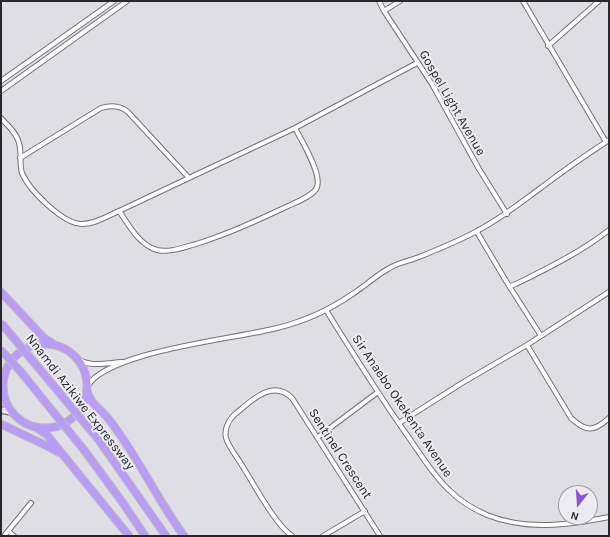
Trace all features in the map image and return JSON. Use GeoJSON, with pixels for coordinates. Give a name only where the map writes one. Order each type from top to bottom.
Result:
{"type":"FeatureCollection","features":[{"type":"Feature","properties":{"kind":"highway","name":"Nnamdi Azikiwe Expressway"},"geometry":{"type":"LineString","coordinates":[[1,292],[44,338],[56,345]]}},
{"type":"Feature","properties":{"kind":"highway","name":"Nnamdi Azikiwe Expressway"},"geometry":{"type":"LineString","coordinates":[[1,323],[98,439],[166,536]]}},
{"type":"Feature","properties":{"kind":"highway"},"geometry":{"type":"LineString","coordinates":[[33,426],[42,428],[51,427],[68,421],[81,407],[87,389],[84,372],[76,358],[67,350],[56,345],[45,343],[34,345],[15,355],[8,363],[4,373],[2,385],[7,404],[12,412],[21,420],[47,435],[129,536]]}},
{"type":"Feature","properties":{"kind":"highway","name":"Nnamdi Azikiwe Expressway"},"geometry":{"type":"LineString","coordinates":[[1,350],[84,450],[145,536]]}},
{"type":"Feature","properties":{"kind":"highway","name":"Nnamdi Azikiwe Expressway"},"geometry":{"type":"LineString","coordinates":[[87,389],[89,398],[107,417],[124,441],[184,536]]}},
{"type":"Feature","properties":{"kind":"highway"},"geometry":{"type":"LineString","coordinates":[[1,424],[49,446],[65,458]]}},
{"type":"Feature","properties":{"kind":"main road"},"geometry":{"type":"LineString","coordinates":[[1,410],[12,412]]}},
{"type":"Feature","properties":{"kind":"street"},"geometry":{"type":"LineString","coordinates":[[1,91],[127,1]]}},
{"type":"Feature","properties":{"kind":"street","name":"Gospel Light Avenue"},"geometry":{"type":"LineString","coordinates":[[379,1],[417,63],[432,84],[479,169],[507,214]]}},
{"type":"Feature","properties":{"kind":"street"},"geometry":{"type":"LineString","coordinates":[[384,11],[400,1]]}},
{"type":"Feature","properties":{"kind":"street"},"geometry":{"type":"LineString","coordinates":[[87,389],[90,382],[98,375],[125,362],[199,342],[278,328],[326,310],[350,296],[388,269],[445,247],[477,232],[507,214],[543,186],[607,141],[548,46],[523,1]]}},
{"type":"Feature","properties":{"kind":"street"},"geometry":{"type":"LineString","coordinates":[[548,46],[599,1]]}},
{"type":"Feature","properties":{"kind":"street"},"geometry":{"type":"LineString","coordinates":[[1,82],[113,2],[116,9]]}},
{"type":"Feature","properties":{"kind":"street"},"geometry":{"type":"LineString","coordinates":[[1,118],[17,137],[20,146],[22,172],[28,183],[43,200],[66,220],[78,224],[84,224],[99,220],[119,211],[295,128],[417,63]]}},
{"type":"Feature","properties":{"kind":"street"},"geometry":{"type":"LineString","coordinates":[[20,158],[101,108],[114,106],[122,107],[128,112],[189,178]]}},
{"type":"Feature","properties":{"kind":"street"},"geometry":{"type":"LineString","coordinates":[[119,211],[143,243],[163,251],[184,247],[220,236],[254,223],[314,192],[317,186],[318,180],[316,172],[295,128]]}},
{"type":"Feature","properties":{"kind":"street"},"geometry":{"type":"LineString","coordinates":[[510,286],[583,248],[609,230]]}},
{"type":"Feature","properties":{"kind":"street"},"geometry":{"type":"LineString","coordinates":[[477,232],[541,336]]}},
{"type":"Feature","properties":{"kind":"street"},"geometry":{"type":"LineString","coordinates":[[399,423],[462,383],[527,345],[609,292]]}},
{"type":"Feature","properties":{"kind":"street","name":"Sir Anaebo Okekenta Avenue"},"geometry":{"type":"LineString","coordinates":[[326,310],[419,453],[446,487],[466,504],[500,519],[541,526],[560,525],[609,517]]}},
{"type":"Feature","properties":{"kind":"street"},"geometry":{"type":"LineString","coordinates":[[527,345],[571,418],[586,428],[594,429],[609,418]]}},
{"type":"Feature","properties":{"kind":"street"},"geometry":{"type":"LineString","coordinates":[[76,358],[89,364],[125,362]]}},
{"type":"Feature","properties":{"kind":"street","name":"Sentinel Crescent"},"geometry":{"type":"LineString","coordinates":[[292,536],[287,533],[272,512],[226,438],[225,431],[230,419],[260,394],[268,391],[277,390],[285,392],[292,398],[380,536]]}},
{"type":"Feature","properties":{"kind":"street"},"geometry":{"type":"LineString","coordinates":[[318,437],[378,392]]}},
{"type":"Feature","properties":{"kind":"street"},"geometry":{"type":"LineString","coordinates":[[4,536],[31,503]]}},
{"type":"Feature","properties":{"kind":"street"},"geometry":{"type":"LineString","coordinates":[[323,536],[365,511]]}},
{"type":"Feature","properties":{"kind":"street"},"geometry":{"type":"LineString","coordinates":[[8,531],[14,536]]}}]}
